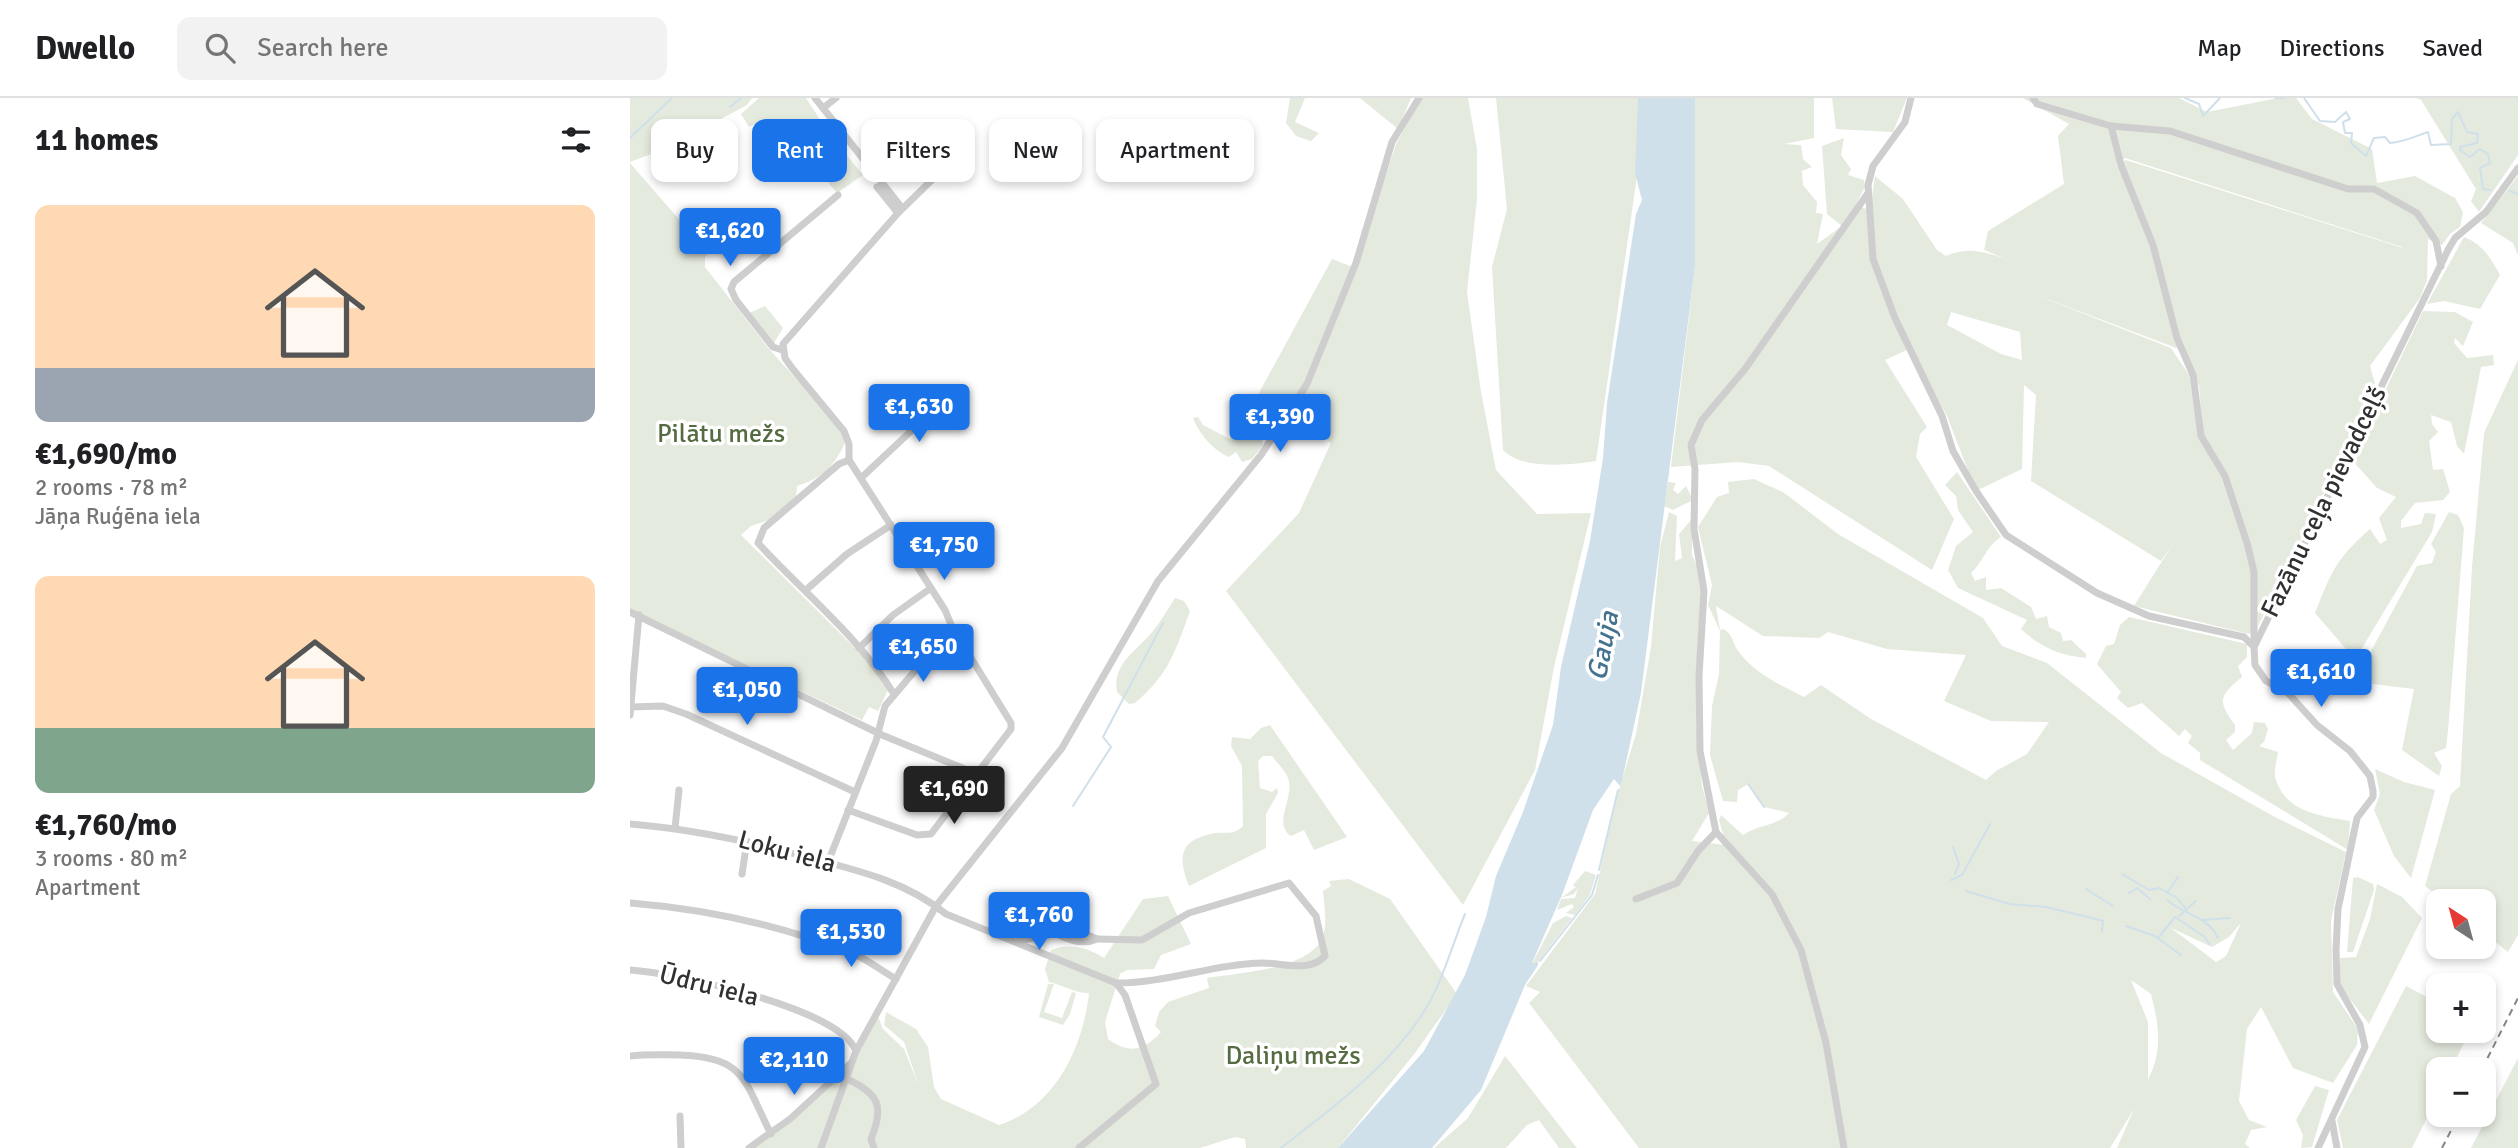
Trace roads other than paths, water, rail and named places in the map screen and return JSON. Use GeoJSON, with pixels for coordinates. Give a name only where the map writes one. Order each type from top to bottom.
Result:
{"type":"FeatureCollection","features":[{"type":"Feature","properties":{"kind":"street"},"geometry":{"type":"LineString","coordinates":[[815,98],[900,211]]}},
{"type":"Feature","properties":{"kind":"street"},"geometry":{"type":"LineString","coordinates":[[823,108],[836,98]]}},
{"type":"Feature","properties":{"kind":"street"},"geometry":{"type":"LineString","coordinates":[[821,1148],[856,1051],[936,906],[1052,760],[1158,581],[1261,455],[1307,384],[1356,263],[1392,142],[1419,98]]}},
{"type":"Feature","properties":{"kind":"street"},"geometry":{"type":"LineString","coordinates":[[1911,98],[1905,122],[1873,166],[1868,193],[1872,259],[1882,288],[1942,416],[1953,451],[1998,527],[2017,543],[2129,610],[2244,637],[2254,647]]}},
{"type":"Feature","properties":{"kind":"street"},"geometry":{"type":"LineString","coordinates":[[2033,98],[2037,104],[2111,126],[2170,131],[2348,189],[2374,189],[2417,213],[2436,241],[2441,267]]}},
{"type":"Feature","properties":{"kind":"street"},"geometry":{"type":"LineString","coordinates":[[2111,126],[2121,166],[2153,245],[2177,338],[2193,375],[2201,436],[2225,476],[2247,543],[2254,572],[2254,647]]}},
{"type":"Feature","properties":{"kind":"street","name":"Fazānu ceļa pievadceļš"},"geometry":{"type":"LineString","coordinates":[[2332,1120],[2365,1047],[2361,1025],[2337,984],[2336,950],[2338,909],[2357,818],[2373,797],[2373,791],[2370,776],[2350,751],[2317,725],[2288,693],[2266,681],[2255,665],[2254,647],[2455,238],[2486,212],[2518,167]]}},
{"type":"Feature","properties":{"kind":"street"},"geometry":{"type":"LineString","coordinates":[[782,349],[791,333],[900,211],[930,182]]}},
{"type":"Feature","properties":{"kind":"street"},"geometry":{"type":"LineString","coordinates":[[877,187],[900,211]]}},
{"type":"Feature","properties":{"kind":"street"},"geometry":{"type":"LineString","coordinates":[[1844,1148],[1826,1043],[1801,950],[1772,894],[1716,832],[1700,751],[1699,676],[1704,591],[1694,529],[1693,435],[1702,420],[1745,369],[1868,193]]}},
{"type":"Feature","properties":{"kind":"street"},"geometry":{"type":"LineString","coordinates":[[838,195],[734,282],[731,289],[736,300],[773,347],[782,349],[792,368],[844,431],[849,444],[849,460],[931,588],[1012,723],[1011,729],[931,834],[925,837],[848,810]]}},
{"type":"Feature","properties":{"kind":"street"},"geometry":{"type":"LineString","coordinates":[[861,478],[957,388]]}},
{"type":"Feature","properties":{"kind":"street"},"geometry":{"type":"LineString","coordinates":[[849,460],[839,464],[799,497],[758,537],[758,543],[859,648],[894,694]]}},
{"type":"Feature","properties":{"kind":"street"},"geometry":{"type":"LineString","coordinates":[[806,590],[847,554],[891,525]]}},
{"type":"Feature","properties":{"kind":"street"},"geometry":{"type":"LineString","coordinates":[[859,648],[893,615],[931,588]]}},
{"type":"Feature","properties":{"kind":"street"},"geometry":{"type":"LineString","coordinates":[[630,612],[877,732],[977,774]]}},
{"type":"Feature","properties":{"kind":"street"},"geometry":{"type":"LineString","coordinates":[[630,715],[639,615]]}},
{"type":"Feature","properties":{"kind":"street"},"geometry":{"type":"LineString","coordinates":[[828,862],[880,718],[894,694],[952,627]]}},
{"type":"Feature","properties":{"kind":"street"},"geometry":{"type":"LineString","coordinates":[[631,707],[663,706],[686,714],[855,792]]}},
{"type":"Feature","properties":{"kind":"street"},"geometry":{"type":"LineString","coordinates":[[675,828],[679,790]]}},
{"type":"Feature","properties":{"kind":"street","name":"Loku iela"},"geometry":{"type":"LineString","coordinates":[[630,824],[675,828],[747,841],[890,881],[946,914],[1116,983]]}},
{"type":"Feature","properties":{"kind":"street"},"geometry":{"type":"LineString","coordinates":[[1636,899],[1677,883],[1698,851],[1716,832]]}},
{"type":"Feature","properties":{"kind":"street"},"geometry":{"type":"LineString","coordinates":[[1710,841],[1725,840]]}},
{"type":"Feature","properties":{"kind":"street"},"geometry":{"type":"LineString","coordinates":[[742,874],[747,841]]}},
{"type":"Feature","properties":{"kind":"street"},"geometry":{"type":"LineString","coordinates":[[1018,941],[1081,930],[1097,939],[1142,940],[1189,913],[1289,883],[1316,916],[1325,956],[1307,966],[1262,963],[1116,983],[1125,995],[1156,1084],[1079,1148]]}},
{"type":"Feature","properties":{"kind":"street"},"geometry":{"type":"LineString","coordinates":[[630,903],[718,914],[766,926],[856,955],[896,979]]}},
{"type":"Feature","properties":{"kind":"street","name":"Ūdru iela"},"geometry":{"type":"LineString","coordinates":[[630,970],[706,981],[790,1008],[849,1037],[856,1051]]}},
{"type":"Feature","properties":{"kind":"street"},"geometry":{"type":"LineString","coordinates":[[630,1056],[697,1056],[718,1058],[730,1064],[747,1087],[771,1134]]}},
{"type":"Feature","properties":{"kind":"street"},"geometry":{"type":"LineString","coordinates":[[749,1148],[771,1134],[851,1063]]}},
{"type":"Feature","properties":{"kind":"street"},"geometry":{"type":"LineString","coordinates":[[847,1079],[865,1087],[876,1100],[880,1117],[871,1139],[874,1148]]}},
{"type":"Feature","properties":{"kind":"street"},"geometry":{"type":"LineString","coordinates":[[680,1116],[681,1148]]}},
{"type":"Feature","properties":{"kind":"street"},"geometry":{"type":"LineString","coordinates":[[2318,1148],[2332,1120]]}},
{"type":"Feature","properties":{"kind":"street"},"geometry":{"type":"LineString","coordinates":[[2332,1120],[2337,1148]]}},
{"type":"Feature","properties":{"kind":"water","name":"Gauja"},"geometry":{"type":"Polygon","coordinates":[[[1638,98],[1695,98],[1695,267],[1641,693],[1622,781],[1620,786],[1614,779],[1593,810],[1562,895],[1532,963],[1538,962],[1538,965],[1525,985],[1481,1090],[1432,1148],[1338,1148],[1424,1051],[1465,975],[1486,917],[1496,876],[1523,812],[1553,725],[1561,667],[1590,541],[1603,458],[1607,403],[1636,214],[1642,200],[1635,173],[1638,98]]]}},
{"type":"Feature","properties":{"kind":"waterway"},"geometry":{"type":"LineString","coordinates":[[630,138],[672,98]]}},
{"type":"Feature","properties":{"kind":"waterway"},"geometry":{"type":"LineString","coordinates":[[730,107],[741,98]]}},
{"type":"Feature","properties":{"kind":"waterway"},"geometry":{"type":"LineString","coordinates":[[2185,98],[2199,104],[2203,116],[2220,98]]}},
{"type":"Feature","properties":{"kind":"waterway"},"geometry":{"type":"LineString","coordinates":[[2275,98],[2283,98]]}},
{"type":"Feature","properties":{"kind":"waterway"},"geometry":{"type":"LineString","coordinates":[[2304,98],[2320,121],[2335,122],[2346,112],[2350,119],[2343,122],[2345,133],[2352,133],[2351,143],[2366,156],[2374,138],[2385,137],[2390,143],[2428,132],[2431,145],[2451,144],[2452,119],[2458,112],[2467,132],[2478,134],[2477,143],[2460,147],[2460,150],[2470,157],[2480,149],[2488,154],[2490,163],[2480,168],[2483,189],[2490,190]]}},
{"type":"Feature","properties":{"kind":"waterway"},"geometry":{"type":"LineString","coordinates":[[2510,191],[2518,194]]}},
{"type":"Feature","properties":{"kind":"waterway"},"geometry":{"type":"LineString","coordinates":[[1073,806],[1111,747],[1103,737],[1163,623]]}},
{"type":"Feature","properties":{"kind":"waterway"},"geometry":{"type":"LineString","coordinates":[[1748,784],[1764,807]]}},
{"type":"Feature","properties":{"kind":"waterway"},"geometry":{"type":"LineString","coordinates":[[1599,870],[1618,790]]}},
{"type":"Feature","properties":{"kind":"waterway"},"geometry":{"type":"LineString","coordinates":[[1951,880],[1962,875],[1990,824]]}},
{"type":"Feature","properties":{"kind":"waterway"},"geometry":{"type":"LineString","coordinates":[[1953,847],[1959,864],[1955,874]]}},
{"type":"Feature","properties":{"kind":"waterway"},"geometry":{"type":"LineString","coordinates":[[2122,874],[2149,890],[2159,888],[2177,898],[2185,908]]}},
{"type":"Feature","properties":{"kind":"waterway"},"geometry":{"type":"LineString","coordinates":[[1540,961],[1592,895],[1598,875]]}},
{"type":"Feature","properties":{"kind":"waterway"},"geometry":{"type":"LineString","coordinates":[[2167,893],[2178,877]]}},
{"type":"Feature","properties":{"kind":"waterway"},"geometry":{"type":"LineString","coordinates":[[2137,888],[2150,899]]}},
{"type":"Feature","properties":{"kind":"waterway"},"geometry":{"type":"LineString","coordinates":[[2086,889],[2113,906]]}},
{"type":"Feature","properties":{"kind":"waterway"},"geometry":{"type":"LineString","coordinates":[[2129,893],[2136,889]]}},
{"type":"Feature","properties":{"kind":"waterway"},"geometry":{"type":"LineString","coordinates":[[1966,891],[2010,904],[2046,907],[2100,920],[2103,921],[2102,932]]}},
{"type":"Feature","properties":{"kind":"waterway"},"geometry":{"type":"LineString","coordinates":[[2167,900],[2209,925],[2218,938]]}},
{"type":"Feature","properties":{"kind":"waterway"},"geometry":{"type":"LineString","coordinates":[[2179,916],[2196,901]]}},
{"type":"Feature","properties":{"kind":"waterway"},"geometry":{"type":"LineString","coordinates":[[1281,1148],[1358,1086],[1409,1033],[1436,990],[1465,914]]}},
{"type":"Feature","properties":{"kind":"waterway"},"geometry":{"type":"LineString","coordinates":[[2158,938],[2175,917],[2205,937],[2209,944]]}},
{"type":"Feature","properties":{"kind":"waterway"},"geometry":{"type":"LineString","coordinates":[[2203,920],[2230,918]]}},
{"type":"Feature","properties":{"kind":"waterway"},"geometry":{"type":"LineString","coordinates":[[2126,926],[2155,936],[2181,955]]}},
{"type":"Feature","properties":{"kind":"railway"},"geometry":{"type":"LineString","coordinates":[[2488,1057],[2518,998]]}},
{"type":"Feature","properties":{"kind":"railway"},"geometry":{"type":"LineString","coordinates":[[2442,1148],[2453,1127]]}},
{"type":"Feature","properties":{"kind":"park label","name":"Pilātu mežs"},"geometry":{"type":"Point","coordinates":[721,434]}},
{"type":"Feature","properties":{"kind":"park label","name":"Daliņu mežs"},"geometry":{"type":"Point","coordinates":[1293,1056]}}]}
